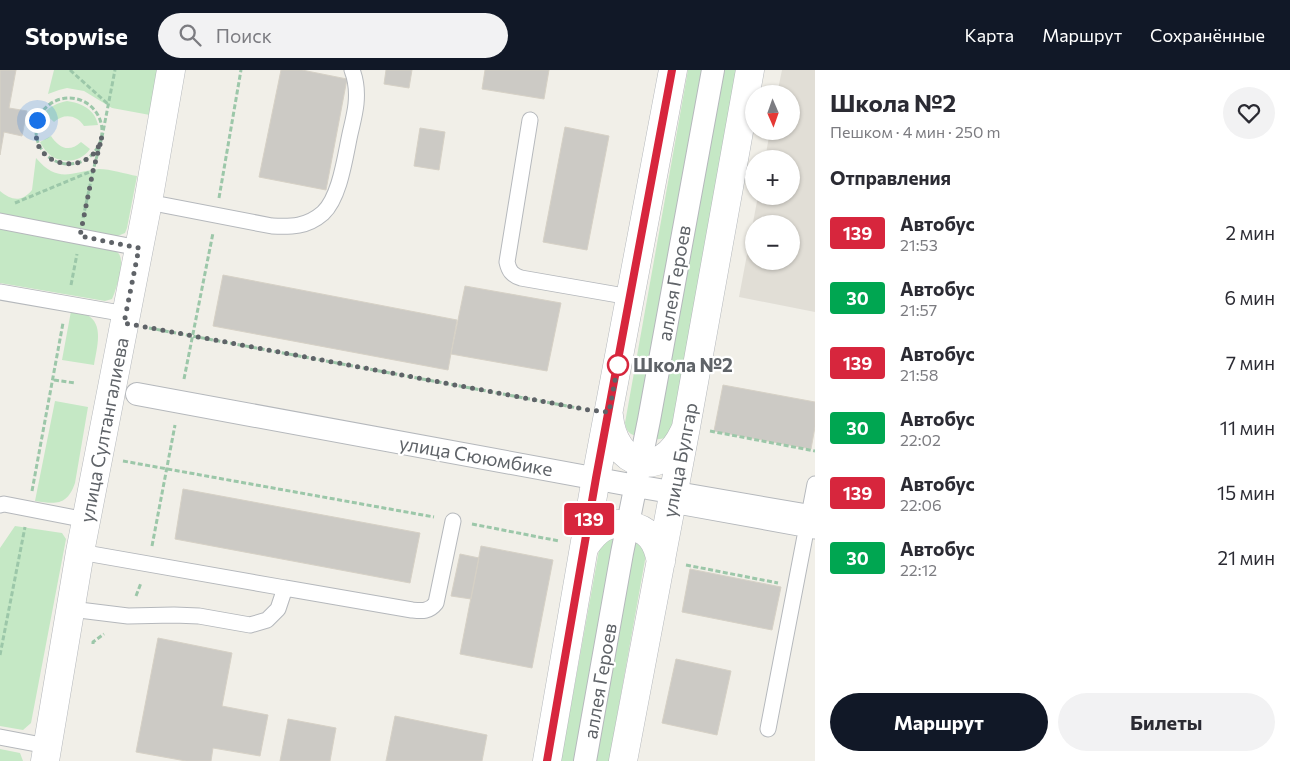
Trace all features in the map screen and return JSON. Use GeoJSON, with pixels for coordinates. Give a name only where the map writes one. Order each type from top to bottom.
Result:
{"type":"FeatureCollection","features":[{"type":"Feature","properties":{"kind":"street","name":"улица Султангалиева"},"geometry":{"type":"LineString","coordinates":[[46,754],[80,552],[148,202],[171,70]]}},
{"type":"Feature","properties":{"kind":"street"},"geometry":{"type":"LineString","coordinates":[[547,761],[596,478],[672,70]]}},
{"type":"Feature","properties":{"kind":"street","name":"аллея Героев"},"geometry":{"type":"LineString","coordinates":[[585,761],[713,70]]}},
{"type":"Feature","properties":{"kind":"street","name":"улица Булгар"},"geometry":{"type":"LineString","coordinates":[[623,761],[673,499],[750,70]]}},
{"type":"Feature","properties":{"kind":"street","name":"улица Сююмбике"},"geometry":{"type":"LineString","coordinates":[[137,394],[596,478],[638,474],[673,499],[812,523]]}},
{"type":"Feature","properties":{"kind":"street"},"geometry":{"type":"LineString","coordinates":[[609,412],[610,425],[617,445],[631,458],[638,474],[668,455],[681,438],[686,427]]}},
{"type":"Feature","properties":{"kind":"street"},"geometry":{"type":"LineString","coordinates":[[585,546],[596,532],[611,524],[637,527],[652,538],[659,552],[661,562]]}},
{"type":"Feature","properties":{"kind":"lane"},"geometry":{"type":"LineString","coordinates":[[148,202],[272,226],[292,227],[309,223],[323,213],[333,198],[339,183],[356,105],[356,90],[352,70]]}},
{"type":"Feature","properties":{"kind":"lane"},"geometry":{"type":"LineString","coordinates":[[530,120],[507,262],[510,272],[521,278],[630,297]]}},
{"type":"Feature","properties":{"kind":"lane"},"geometry":{"type":"LineString","coordinates":[[0,221],[139,248]]}},
{"type":"Feature","properties":{"kind":"lane"},"geometry":{"type":"LineString","coordinates":[[0,292],[67,304],[125,319]]}},
{"type":"Feature","properties":{"kind":"lane"},"geometry":{"type":"LineString","coordinates":[[768,729],[796,586],[812,523],[815,484]]}},
{"type":"Feature","properties":{"kind":"lane"},"geometry":{"type":"LineString","coordinates":[[0,505],[86,520]]}},
{"type":"Feature","properties":{"kind":"lane"},"geometry":{"type":"LineString","coordinates":[[80,552],[426,611],[436,603],[453,521]]}},
{"type":"Feature","properties":{"kind":"lane"},"geometry":{"type":"LineString","coordinates":[[70,609],[128,616],[199,616],[250,625],[267,620],[278,609],[285,588]]}},
{"type":"Feature","properties":{"kind":"lane"},"geometry":{"type":"LineString","coordinates":[[0,737],[46,754]]}},
{"type":"Feature","properties":{"kind":"path"},"geometry":{"type":"LineString","coordinates":[[70,70],[108,104]]}},
{"type":"Feature","properties":{"kind":"path"},"geometry":{"type":"LineString","coordinates":[[0,655],[80,236],[115,70]]}},
{"type":"Feature","properties":{"kind":"path"},"geometry":{"type":"LineString","coordinates":[[66,97],[78,99],[89,104],[98,113],[102,124],[102,137],[96,150],[86,160],[72,164],[57,162],[46,156],[38,145],[35,132],[37,120],[44,109],[54,101],[66,97]]}},
{"type":"Feature","properties":{"kind":"path"},"geometry":{"type":"LineString","coordinates":[[8,206],[93,171]]}},
{"type":"Feature","properties":{"kind":"path"},"geometry":{"type":"LineString","coordinates":[[125,319],[609,412]]}},
{"type":"Feature","properties":{"kind":"path"},"geometry":{"type":"LineString","coordinates":[[54,380],[75,383]]}},
{"type":"Feature","properties":{"kind":"path"},"geometry":{"type":"LineString","coordinates":[[686,427],[815,451]]}},
{"type":"Feature","properties":{"kind":"path"},"geometry":{"type":"LineString","coordinates":[[98,456],[453,521]]}},
{"type":"Feature","properties":{"kind":"path"},"geometry":{"type":"LineString","coordinates":[[661,562],[796,586]]}},
{"type":"Feature","properties":{"kind":"shaded area"},"geometry":{"type":"Polygon","coordinates":[[[782,70],[815,70],[815,312],[739,297],[745,265],[745,270],[800,270],[800,215],[754,215],[756,205],[800,205],[800,150],[767,150],[768,140],[800,140],[800,85],[779,85],[782,70]]]}},
{"type":"Feature","properties":{"kind":"green space"},"geometry":{"type":"Polygon","coordinates":[[[54,70],[158,70],[150,115],[112,108],[84,91],[67,88],[48,94],[54,70]]]}},
{"type":"Feature","properties":{"kind":"green space"},"geometry":{"type":"Polygon","coordinates":[[[688,70],[738,70],[671,433],[665,438],[655,439],[631,434],[625,423],[688,70]]]}},
{"type":"Feature","properties":{"kind":"green space"},"geometry":{"type":"Polygon","coordinates":[[[67,101],[77,103],[91,111],[98,125],[84,126],[78,119],[70,116],[62,117],[54,122],[44,113],[54,105],[67,101]]]}},
{"type":"Feature","properties":{"kind":"green space"},"geometry":{"type":"Polygon","coordinates":[[[51,136],[57,144],[65,148],[72,147],[81,142],[90,149],[78,159],[68,161],[58,159],[47,153],[40,142],[51,136]]]}},
{"type":"Feature","properties":{"kind":"green space"},"geometry":{"type":"Polygon","coordinates":[[[36,158],[44,166],[58,174],[73,174],[99,169],[137,176],[125,233],[115,237],[0,216],[0,191],[16,199],[24,197],[32,190],[36,158]]]}},
{"type":"Feature","properties":{"kind":"green space"},"geometry":{"type":"Polygon","coordinates":[[[0,229],[115,250],[119,253],[121,265],[112,299],[105,301],[0,283],[0,229]]]}},
{"type":"Feature","properties":{"kind":"green space"},"geometry":{"type":"Polygon","coordinates":[[[71,311],[87,315],[96,324],[98,338],[94,365],[62,360],[71,311]]]}},
{"type":"Feature","properties":{"kind":"green space"},"geometry":{"type":"Polygon","coordinates":[[[55,401],[88,407],[75,483],[64,500],[49,503],[35,501],[55,401]]]}},
{"type":"Feature","properties":{"kind":"green space"},"geometry":{"type":"Polygon","coordinates":[[[15,526],[62,533],[66,539],[31,723],[23,730],[0,726],[0,548],[15,526]]]}},
{"type":"Feature","properties":{"kind":"green space"},"geometry":{"type":"Polygon","coordinates":[[[636,535],[647,549],[609,761],[561,761],[601,539],[636,535]]]}},
{"type":"Feature","properties":{"kind":"green space"},"geometry":{"type":"Polygon","coordinates":[[[0,749],[20,753],[23,761],[0,761],[0,749]]]}},
{"type":"Feature","properties":{"kind":"building"},"geometry":{"type":"Polygon","coordinates":[[[0,70],[16,70],[9,108],[27,111],[22,136],[4,132],[0,155],[0,70]]]}},
{"type":"Feature","properties":{"kind":"building"},"geometry":{"type":"Polygon","coordinates":[[[281,70],[302,70],[347,79],[326,190],[259,177],[281,70]]]}},
{"type":"Feature","properties":{"kind":"building"},"geometry":{"type":"Polygon","coordinates":[[[386,70],[412,70],[409,88],[384,84],[386,70]]]}},
{"type":"Feature","properties":{"kind":"building"},"geometry":{"type":"Polygon","coordinates":[[[485,70],[549,70],[544,99],[482,89],[485,70]]]}},
{"type":"Feature","properties":{"kind":"building"},"geometry":{"type":"Polygon","coordinates":[[[565,127],[609,136],[587,250],[543,242],[565,127]]]}},
{"type":"Feature","properties":{"kind":"building"},"geometry":{"type":"Polygon","coordinates":[[[420,128],[445,132],[439,170],[414,166],[420,128]]]}},
{"type":"Feature","properties":{"kind":"building"},"geometry":{"type":"Polygon","coordinates":[[[223,275],[457,320],[448,370],[213,326],[223,275]]]}},
{"type":"Feature","properties":{"kind":"building"},"geometry":{"type":"Polygon","coordinates":[[[465,286],[561,303],[547,371],[451,354],[465,286]]]}},
{"type":"Feature","properties":{"kind":"building"},"geometry":{"type":"Polygon","coordinates":[[[723,385],[815,402],[815,427],[811,449],[714,431],[723,385]]]}},
{"type":"Feature","properties":{"kind":"building"},"geometry":{"type":"Polygon","coordinates":[[[183,489],[420,533],[410,583],[175,539],[183,489]]]}},
{"type":"Feature","properties":{"kind":"building"},"geometry":{"type":"Polygon","coordinates":[[[481,546],[553,560],[532,668],[460,654],[481,546]]]}},
{"type":"Feature","properties":{"kind":"building"},"geometry":{"type":"Polygon","coordinates":[[[460,554],[479,558],[471,599],[451,596],[460,554]]]}},
{"type":"Feature","properties":{"kind":"building"},"geometry":{"type":"Polygon","coordinates":[[[690,569],[781,587],[772,630],[682,612],[690,569]]]}},
{"type":"Feature","properties":{"kind":"building"},"geometry":{"type":"Polygon","coordinates":[[[158,638],[232,653],[222,706],[268,715],[260,756],[213,748],[211,761],[186,761],[136,752],[158,638]]]}},
{"type":"Feature","properties":{"kind":"building"},"geometry":{"type":"Polygon","coordinates":[[[676,659],[731,671],[717,735],[662,723],[676,659]]]}},
{"type":"Feature","properties":{"kind":"building"},"geometry":{"type":"Polygon","coordinates":[[[395,716],[487,735],[482,761],[386,761],[395,716]]]}},
{"type":"Feature","properties":{"kind":"building"},"geometry":{"type":"Polygon","coordinates":[[[288,719],[336,728],[330,761],[280,761],[288,719]]]}},
{"type":"Feature","properties":{"kind":"bus line","name":"139"},"geometry":{"type":"LineString","coordinates":[[547,761],[596,478],[672,70]]}},
{"type":"Feature","properties":{"kind":"place","name":"Школа №2"},"geometry":{"type":"Point","coordinates":[618,365]}},
{"type":"Feature","properties":{"kind":"route"},"geometry":{"type":"LineString","coordinates":[[37,120],[35,132],[38,145],[46,156],[57,162],[72,164],[86,160],[96,150],[102,137],[80,236],[139,248],[124,323],[589,410],[609,412],[618,365]]}}]}
